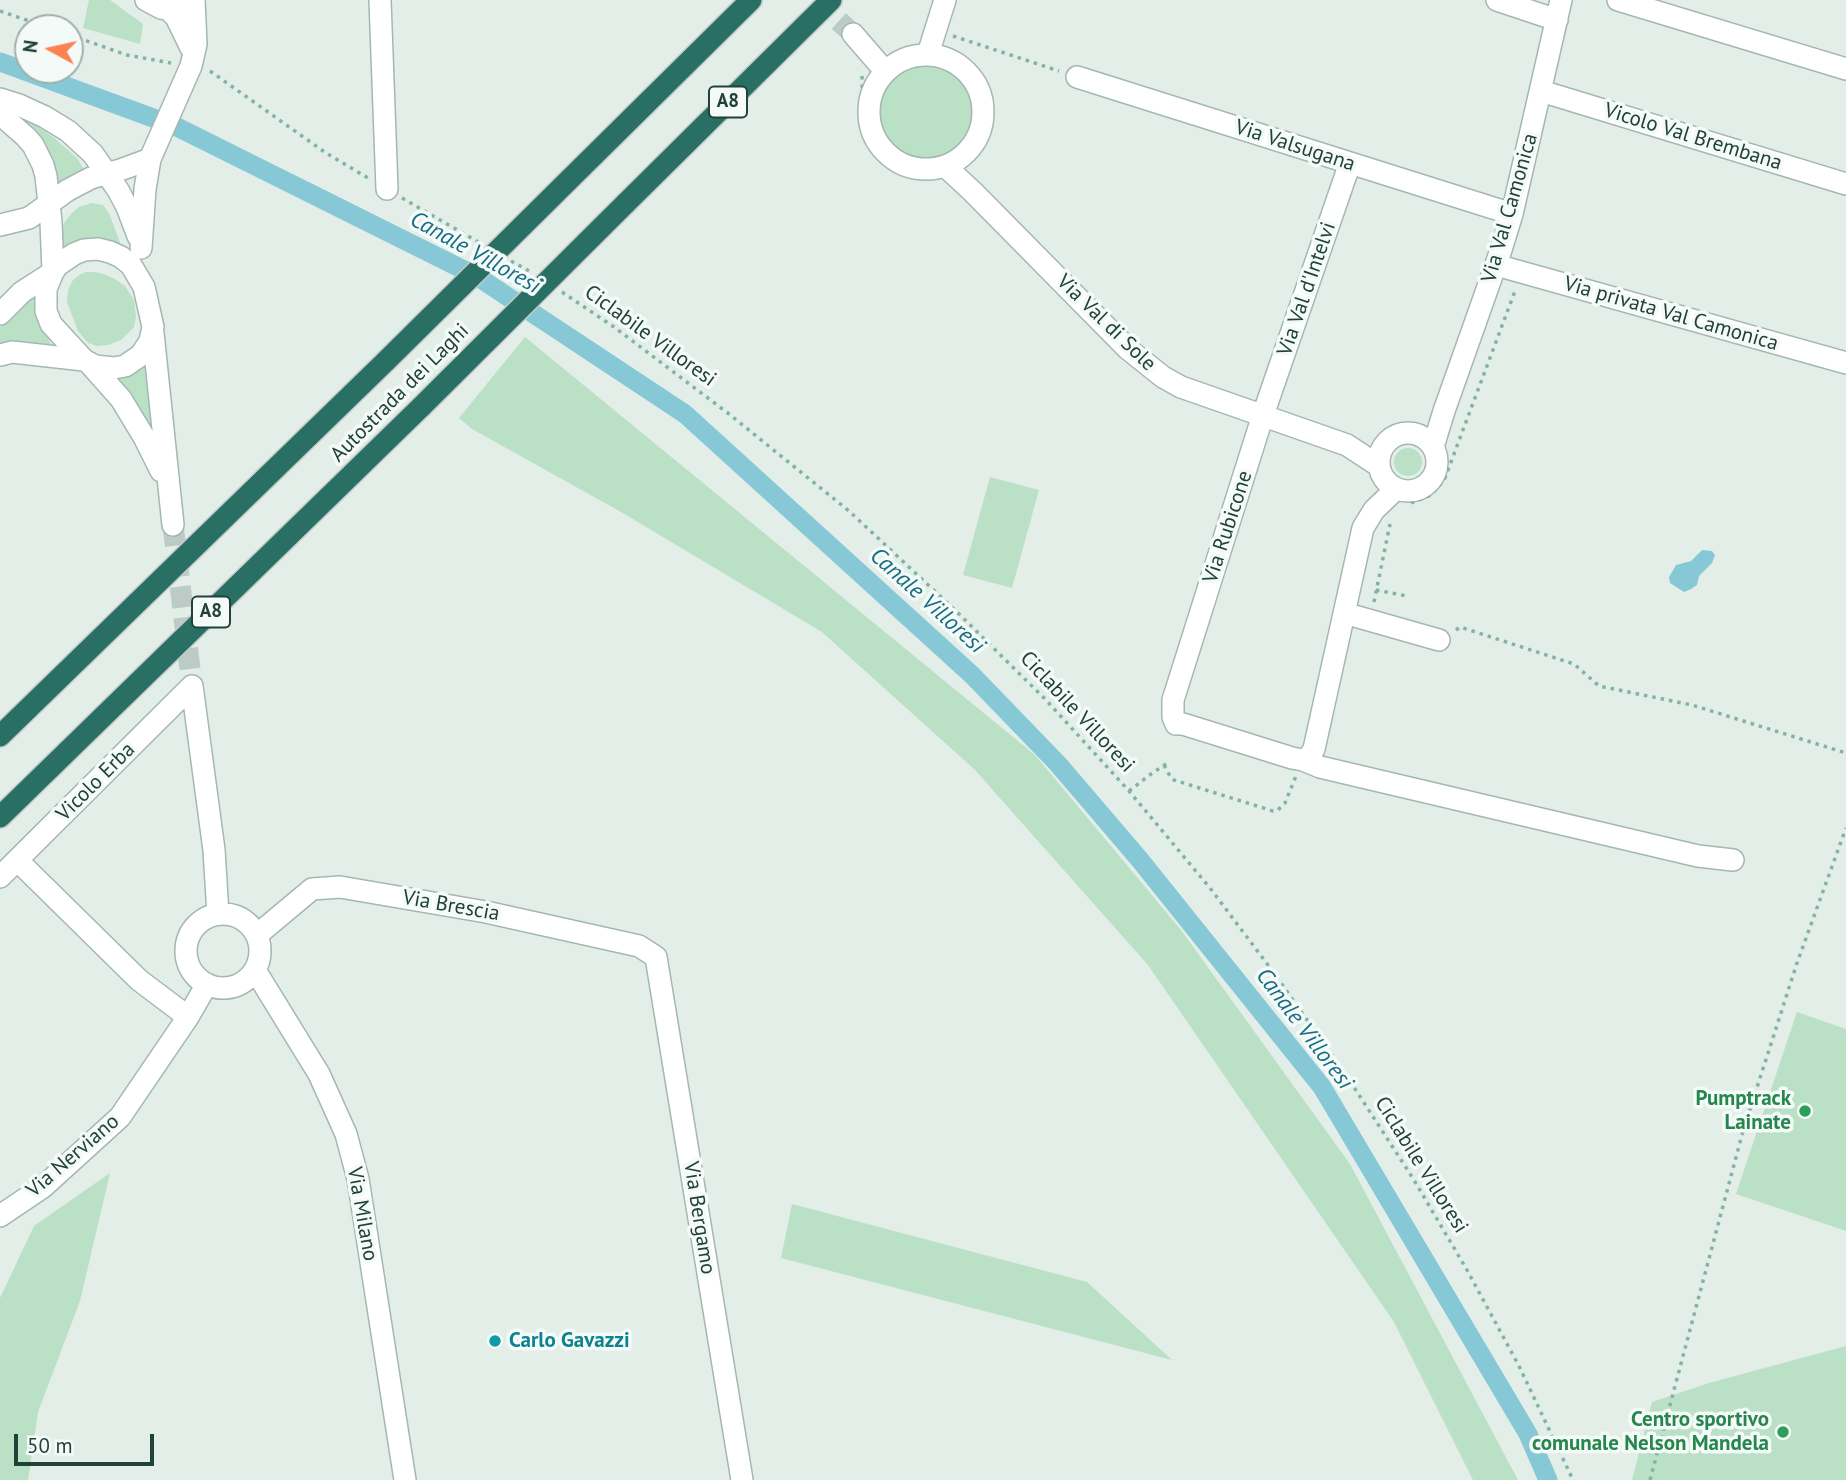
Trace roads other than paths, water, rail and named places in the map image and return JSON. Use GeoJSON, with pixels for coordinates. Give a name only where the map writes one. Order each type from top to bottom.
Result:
{"type":"FeatureCollection","features":[{"type":"Feature","properties":{"kind":"highway","name":"Autostrada dei Laghi"},"geometry":{"type":"LineString","coordinates":[[0,736],[386,361],[751,0]]}},
{"type":"Feature","properties":{"kind":"highway","name":"Autostrada dei Laghi"},"geometry":{"type":"LineString","coordinates":[[0,817],[421,407],[831,0]]}},
{"type":"Feature","properties":{"kind":"street"},"geometry":{"type":"LineString","coordinates":[[146,0],[154,6],[168,9],[184,6],[193,0],[196,44],[191,65],[150,159],[141,248],[144,287],[153,327],[173,525]]}},
{"type":"Feature","properties":{"kind":"street"},"geometry":{"type":"LineString","coordinates":[[380,0],[387,189]]}},
{"type":"Feature","properties":{"kind":"street"},"geometry":{"type":"LineString","coordinates":[[928,54],[946,0]]}},
{"type":"Feature","properties":{"kind":"street"},"geometry":{"type":"LineString","coordinates":[[1497,0],[1559,10]]}},
{"type":"Feature","properties":{"kind":"street"},"geometry":{"type":"LineString","coordinates":[[1618,0],[1846,69]]}},
{"type":"Feature","properties":{"kind":"street"},"geometry":{"type":"LineString","coordinates":[[168,9],[176,16],[191,65]]}},
{"type":"Feature","properties":{"kind":"street","name":"Via Val Camonica"},"geometry":{"type":"LineString","coordinates":[[1389,476],[1405,491],[1414,491],[1430,482],[1435,474],[1436,456],[1425,441],[1444,411],[1512,214],[1559,10]]}},
{"type":"Feature","properties":{"kind":"street"},"geometry":{"type":"LineString","coordinates":[[853,34],[885,71]]}},
{"type":"Feature","properties":{"kind":"street"},"geometry":{"type":"LineString","coordinates":[[928,54],[957,63],[969,73],[982,101],[980,131],[973,145],[950,168],[911,167],[896,161],[883,150],[873,135],[869,118],[869,101],[875,85],[885,71],[905,58],[928,54]]}},
{"type":"Feature","properties":{"kind":"street","name":"Via Valsugana"},"geometry":{"type":"LineString","coordinates":[[1077,77],[1512,214]]}},
{"type":"Feature","properties":{"kind":"street","name":"Vicolo Val Brembana"},"geometry":{"type":"LineString","coordinates":[[1541,91],[1846,184]]}},
{"type":"Feature","properties":{"kind":"street"},"geometry":{"type":"LineString","coordinates":[[0,99],[45,117],[68,131],[93,154],[127,207],[141,248]]}},
{"type":"Feature","properties":{"kind":"street"},"geometry":{"type":"LineString","coordinates":[[0,114],[26,136],[39,156],[46,176],[53,272]]}},
{"type":"Feature","properties":{"kind":"street"},"geometry":{"type":"LineString","coordinates":[[0,225],[29,218],[68,190],[91,178],[150,159]]}},
{"type":"Feature","properties":{"kind":"street","name":"Via Val d'Intelvi"},"geometry":{"type":"LineString","coordinates":[[1263,415],[1350,163]]}},
{"type":"Feature","properties":{"kind":"street","name":"Via Val di Sole"},"geometry":{"type":"LineString","coordinates":[[950,168],[1128,349],[1163,377],[1181,387],[1263,415]]}},
{"type":"Feature","properties":{"kind":"street"},"geometry":{"type":"LineString","coordinates":[[144,287],[131,265],[121,257],[98,249],[85,250],[74,254],[53,272],[46,289],[46,311],[51,324],[121,399],[168,485]]}},
{"type":"Feature","properties":{"kind":"street","name":"Via privata Val Camonica"},"geometry":{"type":"LineString","coordinates":[[1496,265],[1846,363]]}},
{"type":"Feature","properties":{"kind":"street"},"geometry":{"type":"LineString","coordinates":[[3,305],[53,272]]}},
{"type":"Feature","properties":{"kind":"street"},"geometry":{"type":"LineString","coordinates":[[0,355],[12,352],[86,361],[101,368],[114,369],[133,362],[146,348],[153,327]]}},
{"type":"Feature","properties":{"kind":"street"},"geometry":{"type":"LineString","coordinates":[[1263,415],[1347,445],[1389,476]]}},
{"type":"Feature","properties":{"kind":"street","name":"Via Rubicone"},"geometry":{"type":"LineString","coordinates":[[1263,415],[1173,700],[1173,717],[1176,724],[1297,759]]}},
{"type":"Feature","properties":{"kind":"street"},"geometry":{"type":"LineString","coordinates":[[1297,759],[1309,758],[1314,749],[1363,528],[1383,514],[1389,476],[1388,441],[1402,434],[1425,441]]}},
{"type":"Feature","properties":{"kind":"street"},"geometry":{"type":"LineString","coordinates":[[1344,613],[1439,640]]}},
{"type":"Feature","properties":{"kind":"street","name":"Vicolo Erba"},"geometry":{"type":"LineString","coordinates":[[0,877],[192,686],[214,850],[218,914]]}},
{"type":"Feature","properties":{"kind":"street"},"geometry":{"type":"LineString","coordinates":[[1297,759],[1320,767],[1698,856],[1733,860]]}},
{"type":"Feature","properties":{"kind":"street"},"geometry":{"type":"LineString","coordinates":[[17,860],[139,980],[188,1017]]}},
{"type":"Feature","properties":{"kind":"street","name":"Via Brescia"},"geometry":{"type":"LineString","coordinates":[[257,935],[312,889],[340,887],[486,912],[601,937],[639,946],[656,957]]}},
{"type":"Feature","properties":{"kind":"street"},"geometry":{"type":"LineString","coordinates":[[218,914],[237,916],[252,927],[257,935],[260,959],[248,979],[239,985],[218,988],[207,984],[198,978],[187,960],[188,939],[200,922],[209,917],[218,914]]}},
{"type":"Feature","properties":{"kind":"street","name":"Via Bergamo"},"geometry":{"type":"LineString","coordinates":[[656,957],[741,1480]]}},
{"type":"Feature","properties":{"kind":"street","name":"Via Milano"},"geometry":{"type":"LineString","coordinates":[[255,970],[319,1074],[346,1134],[358,1179],[405,1480]]}},
{"type":"Feature","properties":{"kind":"street","name":"Via Nerviano"},"geometry":{"type":"LineString","coordinates":[[0,1216],[43,1187],[120,1117],[188,1017],[207,984]]}},
{"type":"Feature","properties":{"kind":"water"},"geometry":{"type":"Polygon","coordinates":[[[1702,550],[1712,551],[1715,555],[1712,563],[1699,576],[1697,585],[1684,592],[1670,583],[1669,577],[1676,565],[1691,561],[1702,550]]]}},
{"type":"Feature","properties":{"kind":"waterway","name":"Canale Villoresi"},"geometry":{"type":"LineString","coordinates":[[0,62],[175,126],[478,277],[685,414],[972,675],[1058,764],[1140,860],[1322,1087],[1528,1434],[1548,1480]]}},
{"type":"Feature","properties":{"kind":"tunnel"},"geometry":{"type":"LineString","coordinates":[[816,0],[853,34]]}},
{"type":"Feature","properties":{"kind":"tunnel"},"geometry":{"type":"LineString","coordinates":[[173,525],[192,686]]}},
{"type":"Feature","properties":{"kind":"place","name":"Pumptrack Lainate"},"geometry":{"type":"Point","coordinates":[1805,1111]}},
{"type":"Feature","properties":{"kind":"place","name":"Carlo Gavazzi"},"geometry":{"type":"Point","coordinates":[495,1341]}},
{"type":"Feature","properties":{"kind":"place","name":"Centro sportivo comunale Nelson Mandela"},"geometry":{"type":"Point","coordinates":[1783,1432]}}]}
